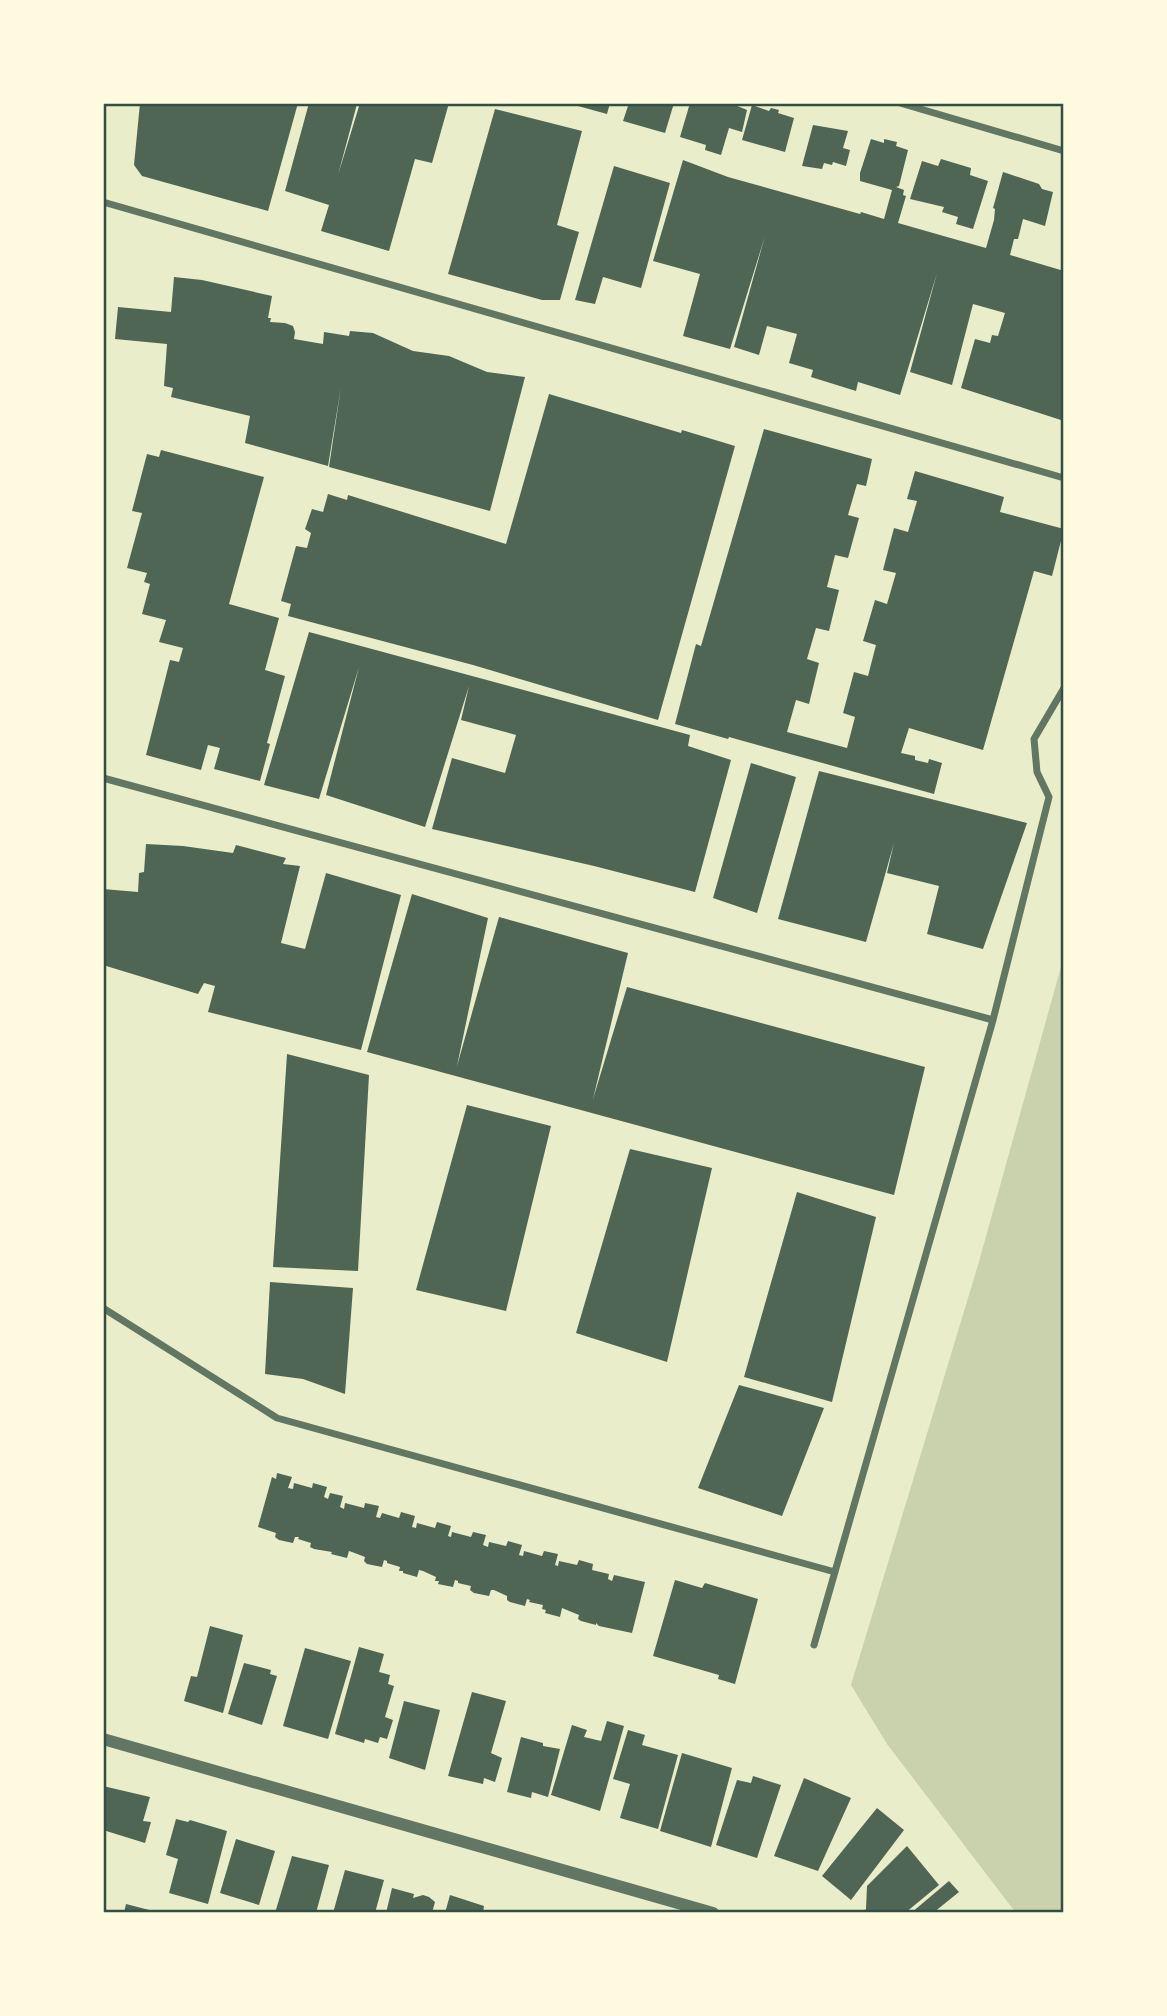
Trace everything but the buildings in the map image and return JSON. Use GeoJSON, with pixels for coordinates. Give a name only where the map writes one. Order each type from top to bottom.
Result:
{"type":"FeatureCollection","features":[{"type":"Feature","properties":{"kind":"street"},"geometry":{"type":"LineString","coordinates":[[900,103],[1064,150]]}},
{"type":"Feature","properties":{"kind":"street"},"geometry":{"type":"LineString","coordinates":[[103,202],[1064,478]]}},
{"type":"Feature","properties":{"kind":"street"},"geometry":{"type":"LineString","coordinates":[[814,1645],[992,1020],[1049,797],[1037,772],[1034,739],[1064,688]]}},
{"type":"Feature","properties":{"kind":"street"},"geometry":{"type":"LineString","coordinates":[[103,778],[992,1020]]}},
{"type":"Feature","properties":{"kind":"street"},"geometry":{"type":"LineString","coordinates":[[103,1308],[277,1418],[835,1572]]}},
{"type":"Feature","properties":{"kind":"street"},"geometry":{"type":"LineString","coordinates":[[103,1739],[713,1913]]}},
{"type":"Feature","properties":{"kind":"green space"},"geometry":{"type":"Polygon","coordinates":[[[1064,956],[1064,1913],[1016,1913],[887,1744],[851,1685],[978,1265],[1064,956]]]}}]}
